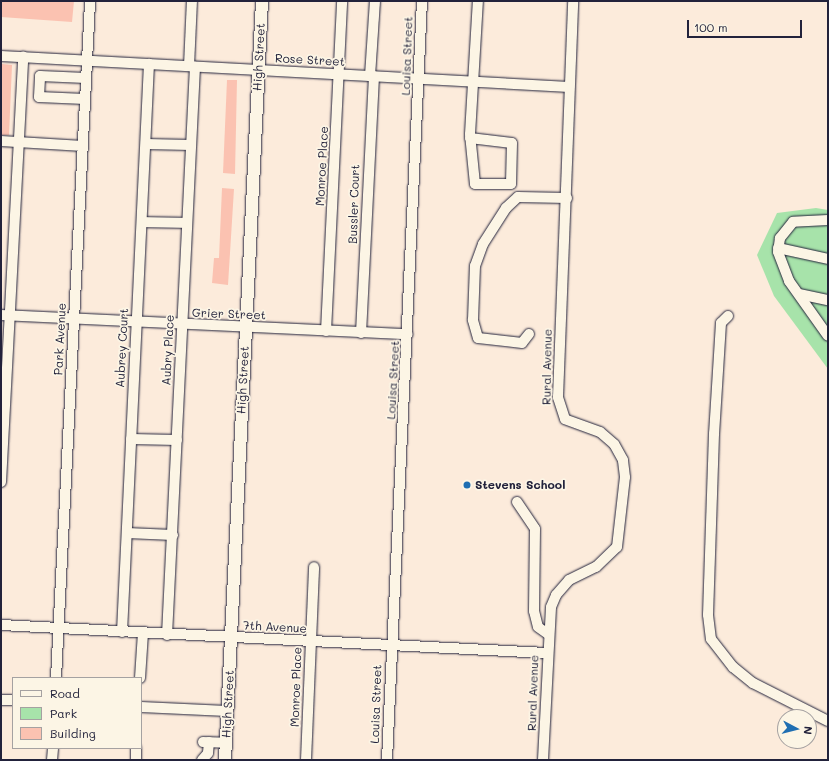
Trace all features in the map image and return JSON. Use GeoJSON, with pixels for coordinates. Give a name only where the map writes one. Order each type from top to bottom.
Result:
{"type":"FeatureCollection","features":[{"type":"Feature","properties":{"kind":"main road","name":"High Street"},"geometry":{"type":"LineString","coordinates":[[225,760],[262,1]]}},
{"type":"Feature","properties":{"kind":"street","name":"Park Avenue"},"geometry":{"type":"LineString","coordinates":[[56,677],[90,1]]}},
{"type":"Feature","properties":{"kind":"street","name":"Aubry Place"},"geometry":{"type":"LineString","coordinates":[[167,635],[183,325],[190,146],[192,1]]}},
{"type":"Feature","properties":{"kind":"street","name":"Monroe Place"},"geometry":{"type":"LineString","coordinates":[[326,331],[342,1]]}},
{"type":"Feature","properties":{"kind":"street","name":"Bussler Court"},"geometry":{"type":"LineString","coordinates":[[361,333],[375,1]]}},
{"type":"Feature","properties":{"kind":"street","name":"Louisa Street"},"geometry":{"type":"LineString","coordinates":[[387,760],[420,78],[422,1]]}},
{"type":"Feature","properties":{"kind":"street"},"geometry":{"type":"LineString","coordinates":[[470,138],[512,143],[511,184],[475,184],[470,138],[478,1]]}},
{"type":"Feature","properties":{"kind":"street","name":"Rural Avenue"},"geometry":{"type":"LineString","coordinates":[[543,760],[548,634],[556,595],[569,580],[602,562],[617,547],[624,500],[624,465],[614,444],[600,432],[570,423],[559,410],[573,1]]}},
{"type":"Feature","properties":{"kind":"street","name":"Rose Street"},"geometry":{"type":"LineString","coordinates":[[1,56],[569,87]]}},
{"type":"Feature","properties":{"kind":"street"},"geometry":{"type":"LineString","coordinates":[[1,482],[5,316],[23,58]]}},
{"type":"Feature","properties":{"kind":"street"},"geometry":{"type":"LineString","coordinates":[[50,76],[51,59]]}},
{"type":"Feature","properties":{"kind":"street"},"geometry":{"type":"LineString","coordinates":[[70,60],[70,77]]}},
{"type":"Feature","properties":{"kind":"street","name":"Aubrey Court"},"geometry":{"type":"LineString","coordinates":[[122,632],[134,439],[136,322],[143,222],[149,64]]}},
{"type":"Feature","properties":{"kind":"street"},"geometry":{"type":"LineString","coordinates":[[39,97],[40,76],[86,78]]}},
{"type":"Feature","properties":{"kind":"street"},"geometry":{"type":"LineString","coordinates":[[20,97],[86,99]]}},
{"type":"Feature","properties":{"kind":"street"},"geometry":{"type":"LineString","coordinates":[[1,141],[83,146]]}},
{"type":"Feature","properties":{"kind":"street"},"geometry":{"type":"LineString","coordinates":[[146,144],[190,146]]}},
{"type":"Feature","properties":{"kind":"street"},"geometry":{"type":"LineString","coordinates":[[529,334],[522,343],[478,338],[473,320],[475,266],[483,244],[506,208],[518,197],[567,198]]}},
{"type":"Feature","properties":{"kind":"street"},"geometry":{"type":"LineString","coordinates":[[828,220],[793,222],[780,238],[778,248],[781,267],[828,336]]}},
{"type":"Feature","properties":{"kind":"street"},"geometry":{"type":"LineString","coordinates":[[143,222],[187,223]]}},
{"type":"Feature","properties":{"kind":"street"},"geometry":{"type":"LineString","coordinates":[[778,248],[828,259]]}},
{"type":"Feature","properties":{"kind":"street"},"geometry":{"type":"LineString","coordinates":[[799,294],[828,300]]}},
{"type":"Feature","properties":{"kind":"street","name":"Grier Street"},"geometry":{"type":"LineString","coordinates":[[5,316],[74,318],[246,328],[408,334]]}},
{"type":"Feature","properties":{"kind":"street"},"geometry":{"type":"LineString","coordinates":[[728,316],[720,330],[708,594],[712,639],[729,662],[762,688],[828,720]]}},
{"type":"Feature","properties":{"kind":"street"},"geometry":{"type":"LineString","coordinates":[[134,439],[177,440]]}},
{"type":"Feature","properties":{"kind":"street"},"geometry":{"type":"LineString","coordinates":[[517,502],[535,529],[534,612],[538,627],[548,634]]}},
{"type":"Feature","properties":{"kind":"street"},"geometry":{"type":"LineString","coordinates":[[127,533],[173,535]]}},
{"type":"Feature","properties":{"kind":"street","name":"Monroe Place"},"geometry":{"type":"LineString","coordinates":[[306,760],[314,567]]}},
{"type":"Feature","properties":{"kind":"street","name":"7th Avenue"},"geometry":{"type":"LineString","coordinates":[[1,625],[167,635],[548,653]]}},
{"type":"Feature","properties":{"kind":"street"},"geometry":{"type":"LineString","coordinates":[[140,677],[143,633]]}},
{"type":"Feature","properties":{"kind":"street"},"geometry":{"type":"LineString","coordinates":[[1,700],[12,700]]}},
{"type":"Feature","properties":{"kind":"street"},"geometry":{"type":"LineString","coordinates":[[142,707],[227,711]]}},
{"type":"Feature","properties":{"kind":"street"},"geometry":{"type":"LineString","coordinates":[[207,751],[226,743]]}},
{"type":"Feature","properties":{"kind":"street"},"geometry":{"type":"LineString","coordinates":[[52,760],[53,749]]}},
{"type":"Feature","properties":{"kind":"street"},"geometry":{"type":"LineString","coordinates":[[136,749],[136,760]]}},
{"type":"Feature","properties":{"kind":"green space"},"geometry":{"type":"Polygon","coordinates":[[[816,208],[828,210],[828,369],[774,296],[757,255],[777,213],[816,208]]]}},
{"type":"Feature","properties":{"kind":"building"},"geometry":{"type":"Polygon","coordinates":[[[1,1],[74,1],[72,22],[1,17],[1,1]]]}},
{"type":"Feature","properties":{"kind":"building"},"geometry":{"type":"Polygon","coordinates":[[[2,64],[12,65],[9,135],[1,135],[2,64]]]}},
{"type":"Feature","properties":{"kind":"building"},"geometry":{"type":"Polygon","coordinates":[[[227,80],[237,80],[235,174],[223,173],[227,80]]]}},
{"type":"Feature","properties":{"kind":"building"},"geometry":{"type":"Polygon","coordinates":[[[222,188],[234,189],[228,285],[212,283],[214,258],[219,258],[222,188]]]}},
{"type":"Feature","properties":{"kind":"place","name":"Stevens School"},"geometry":{"type":"Point","coordinates":[467,485]}}]}
